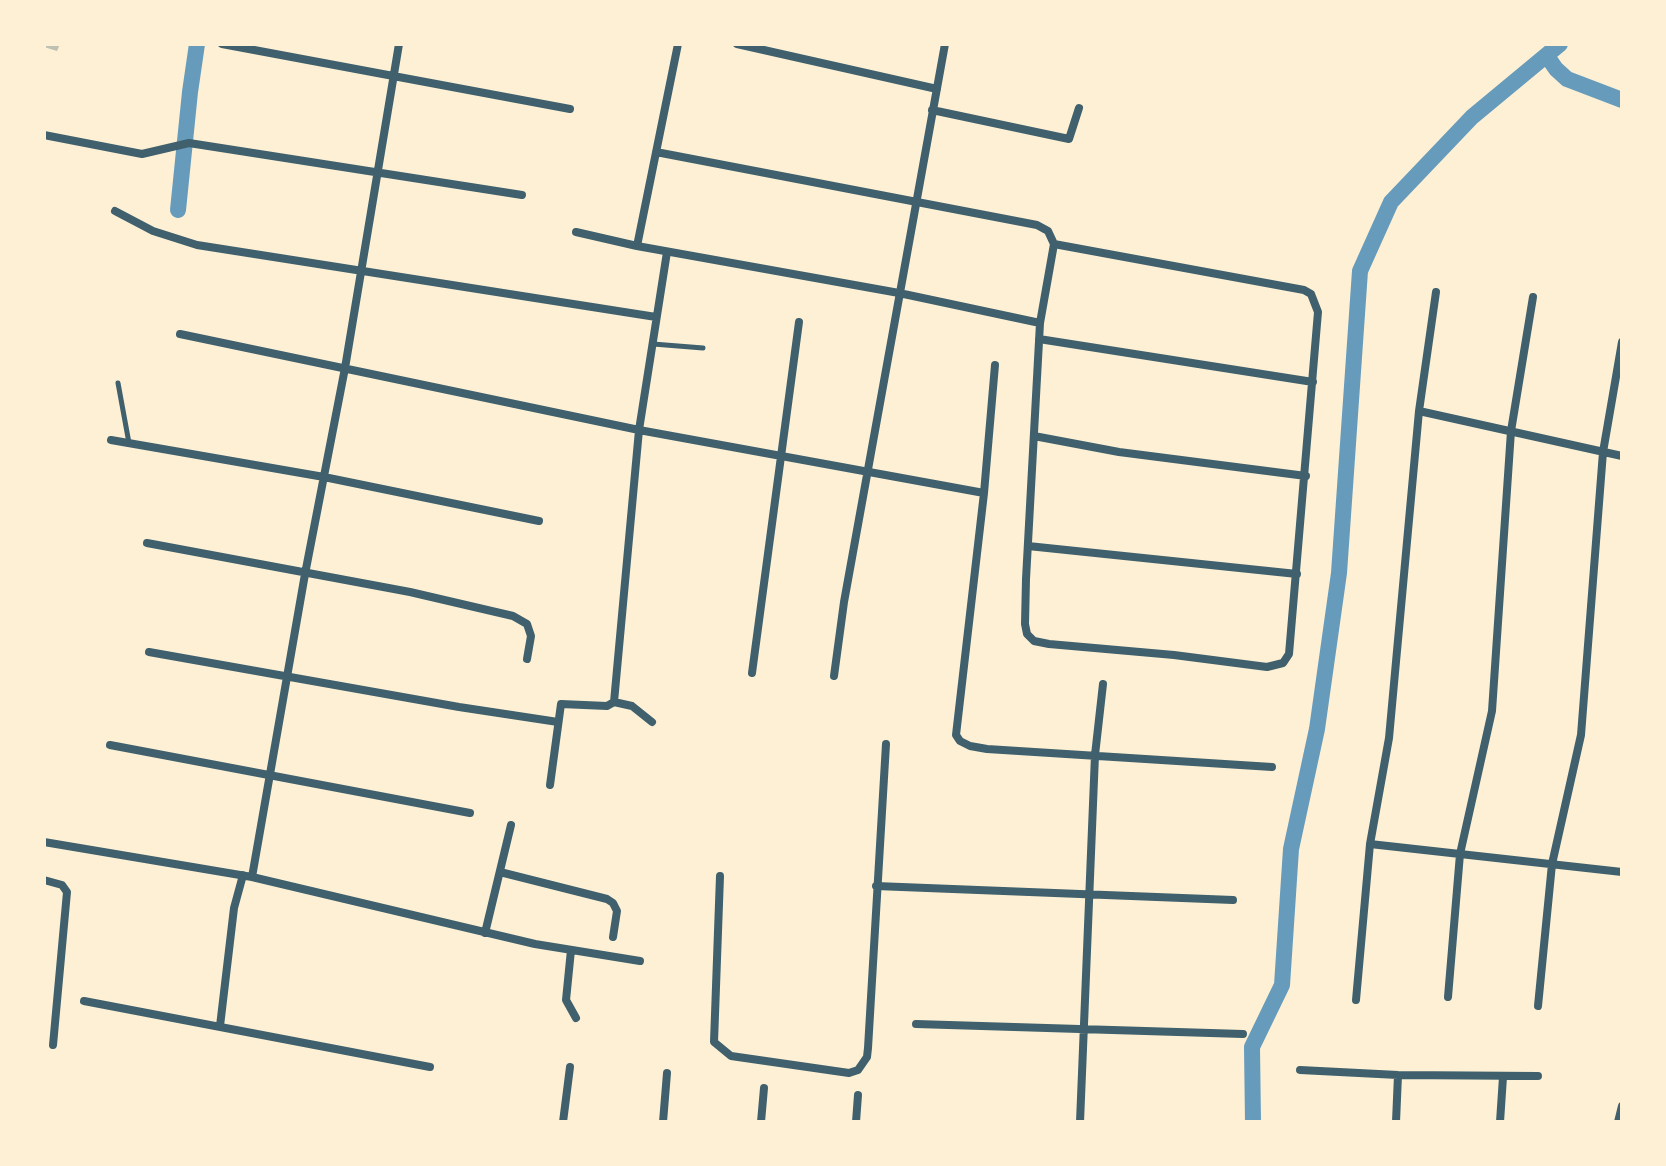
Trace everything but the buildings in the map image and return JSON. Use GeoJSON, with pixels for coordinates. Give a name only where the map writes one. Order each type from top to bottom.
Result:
{"type":"FeatureCollection","features":[{"type":"Feature","properties":{"kind":"street"},"geometry":{"type":"LineString","coordinates":[[222,44],[570,109]]}},
{"type":"Feature","properties":{"kind":"street"},"geometry":{"type":"LineString","coordinates":[[220,1026],[234,908],[248,876],[270,774],[345,368],[399,44]]}},
{"type":"Feature","properties":{"kind":"street"},"geometry":{"type":"LineString","coordinates":[[637,246],[678,44]]}},
{"type":"Feature","properties":{"kind":"street"},"geometry":{"type":"LineString","coordinates":[[737,44],[937,89]]}},
{"type":"Feature","properties":{"kind":"street"},"geometry":{"type":"LineString","coordinates":[[834,676],[842,614],[945,44]]}},
{"type":"Feature","properties":{"kind":"street"},"geometry":{"type":"LineString","coordinates":[[932,110],[1069,139],[1079,108]]}},
{"type":"Feature","properties":{"kind":"street"},"geometry":{"type":"LineString","coordinates":[[44,135],[142,154],[189,143],[522,195]]}},
{"type":"Feature","properties":{"kind":"street"},"geometry":{"type":"LineString","coordinates":[[656,152],[915,200],[1037,225],[1048,231],[1054,244],[1040,323],[1028,546],[1027,634],[1034,641],[1267,667],[1283,663],[1289,654],[1306,476],[1318,312],[1311,294],[1054,244]]}},
{"type":"Feature","properties":{"kind":"street"},"geometry":{"type":"LineString","coordinates":[[115,211],[153,231],[197,245],[656,317]]}},
{"type":"Feature","properties":{"kind":"street"},"geometry":{"type":"LineString","coordinates":[[576,232],[1040,323]]}},
{"type":"Feature","properties":{"kind":"street"},"geometry":{"type":"LineString","coordinates":[[614,702],[639,430],[667,252]]}},
{"type":"Feature","properties":{"kind":"street"},"geometry":{"type":"LineString","coordinates":[[1356,1000],[1370,844],[1393,702],[1419,411],[1436,292]]}},
{"type":"Feature","properties":{"kind":"street"},"geometry":{"type":"LineString","coordinates":[[1448,997],[1460,854],[1492,711],[1511,431],[1533,297]]}},
{"type":"Feature","properties":{"kind":"street"},"geometry":{"type":"LineString","coordinates":[[752,673],[799,322]]}},
{"type":"Feature","properties":{"kind":"street"},"geometry":{"type":"LineString","coordinates":[[180,334],[639,430],[984,493]]}},
{"type":"Feature","properties":{"kind":"street"},"geometry":{"type":"LineString","coordinates":[[1039,339],[1313,382]]}},
{"type":"Feature","properties":{"kind":"street"},"geometry":{"type":"LineString","coordinates":[[1538,1006],[1552,864],[1581,735],[1603,452],[1622,342]]}},
{"type":"Feature","properties":{"kind":"street"},"geometry":{"type":"LineString","coordinates":[[995,365],[984,493],[956,735],[960,741],[987,749],[1272,767]]}},
{"type":"Feature","properties":{"kind":"street"},"geometry":{"type":"LineString","coordinates":[[1419,411],[1622,456]]}},
{"type":"Feature","properties":{"kind":"street"},"geometry":{"type":"LineString","coordinates":[[1034,436],[1119,452],[1306,476]]}},
{"type":"Feature","properties":{"kind":"street"},"geometry":{"type":"LineString","coordinates":[[111,440],[324,477],[539,521]]}},
{"type":"Feature","properties":{"kind":"street"},"geometry":{"type":"LineString","coordinates":[[147,543],[410,592],[513,616],[527,624],[531,636],[527,659]]}},
{"type":"Feature","properties":{"kind":"street"},"geometry":{"type":"LineString","coordinates":[[1028,546],[1297,574]]}},
{"type":"Feature","properties":{"kind":"street"},"geometry":{"type":"LineString","coordinates":[[149,652],[558,722]]}},
{"type":"Feature","properties":{"kind":"street"},"geometry":{"type":"LineString","coordinates":[[1080,1122],[1095,755],[1103,684]]}},
{"type":"Feature","properties":{"kind":"street"},"geometry":{"type":"LineString","coordinates":[[550,785],[559,708],[566,703],[607,706],[614,702],[632,706],[652,722]]}},
{"type":"Feature","properties":{"kind":"street"},"geometry":{"type":"LineString","coordinates":[[720,876],[714,1042],[731,1056],[849,1073],[858,1070],[868,1048],[886,744]]}},
{"type":"Feature","properties":{"kind":"street"},"geometry":{"type":"LineString","coordinates":[[110,745],[470,813]]}},
{"type":"Feature","properties":{"kind":"street"},"geometry":{"type":"LineString","coordinates":[[485,933],[511,825]]}},
{"type":"Feature","properties":{"kind":"street"},"geometry":{"type":"LineString","coordinates":[[44,842],[248,876],[485,933],[640,961]]}},
{"type":"Feature","properties":{"kind":"street"},"geometry":{"type":"LineString","coordinates":[[1370,844],[1622,872]]}},
{"type":"Feature","properties":{"kind":"street"},"geometry":{"type":"LineString","coordinates":[[500,872],[607,899],[617,911],[613,937]]}},
{"type":"Feature","properties":{"kind":"street"},"geometry":{"type":"LineString","coordinates":[[44,880],[62,885],[67,892],[53,1045]]}},
{"type":"Feature","properties":{"kind":"street"},"geometry":{"type":"LineString","coordinates":[[876,886],[1233,900]]}},
{"type":"Feature","properties":{"kind":"street"},"geometry":{"type":"LineString","coordinates":[[571,950],[566,1000],[576,1018]]}},
{"type":"Feature","properties":{"kind":"street"},"geometry":{"type":"LineString","coordinates":[[84,1001],[430,1067]]}},
{"type":"Feature","properties":{"kind":"street"},"geometry":{"type":"LineString","coordinates":[[916,1024],[1243,1034]]}},
{"type":"Feature","properties":{"kind":"street"},"geometry":{"type":"LineString","coordinates":[[563,1122],[570,1067]]}},
{"type":"Feature","properties":{"kind":"street"},"geometry":{"type":"LineString","coordinates":[[1300,1070],[1398,1075],[1538,1076]]}},
{"type":"Feature","properties":{"kind":"street"},"geometry":{"type":"LineString","coordinates":[[663,1122],[667,1073]]}},
{"type":"Feature","properties":{"kind":"street"},"geometry":{"type":"LineString","coordinates":[[1396,1122],[1398,1075]]}},
{"type":"Feature","properties":{"kind":"street"},"geometry":{"type":"LineString","coordinates":[[1500,1122],[1503,1077]]}},
{"type":"Feature","properties":{"kind":"street"},"geometry":{"type":"LineString","coordinates":[[761,1122],[764,1088]]}},
{"type":"Feature","properties":{"kind":"street"},"geometry":{"type":"LineString","coordinates":[[856,1122],[858,1095]]}},
{"type":"Feature","properties":{"kind":"street"},"geometry":{"type":"LineString","coordinates":[[1618,1122],[1622,1106]]}},
{"type":"Feature","properties":{"kind":"lane"},"geometry":{"type":"LineString","coordinates":[[652,344],[703,348]]}},
{"type":"Feature","properties":{"kind":"lane"},"geometry":{"type":"LineString","coordinates":[[118,383],[129,443]]}},
{"type":"Feature","properties":{"kind":"waterway"},"geometry":{"type":"LineString","coordinates":[[178,210],[197,44]]}},
{"type":"Feature","properties":{"kind":"waterway"},"geometry":{"type":"LineString","coordinates":[[1253,1122],[1252,1047],[1282,985],[1291,849],[1317,729],[1339,573],[1360,271],[1391,202],[1472,117],[1560,44]]}},
{"type":"Feature","properties":{"kind":"waterway"},"geometry":{"type":"LineString","coordinates":[[1547,56],[1567,79],[1622,100]]}}]}
